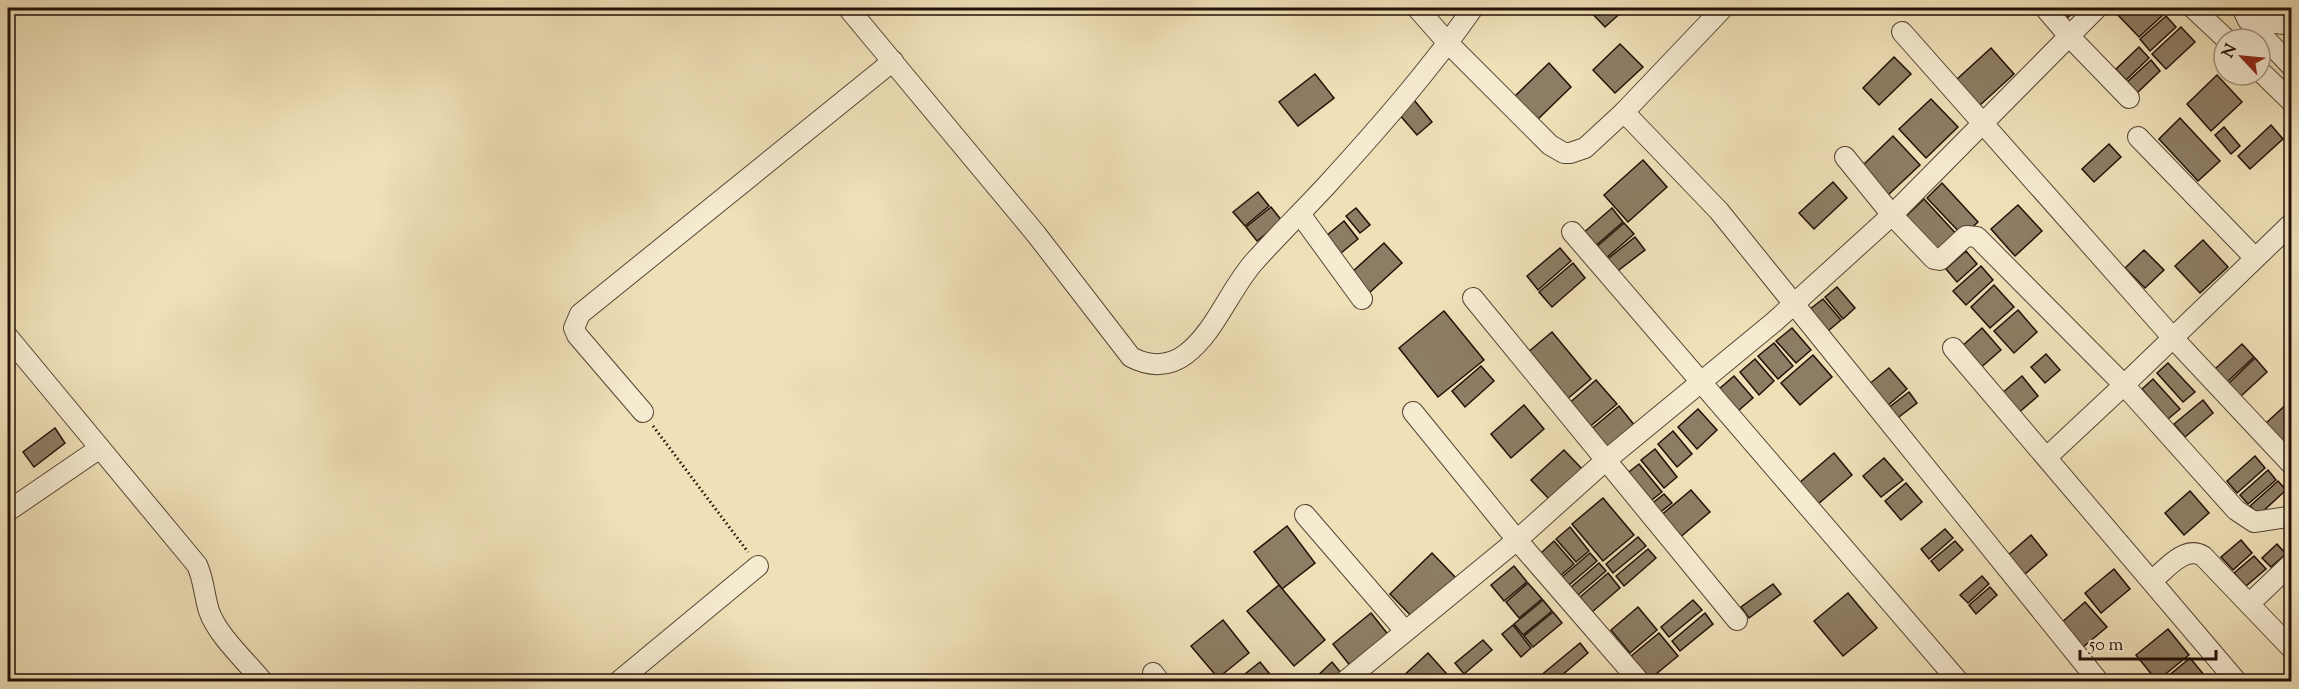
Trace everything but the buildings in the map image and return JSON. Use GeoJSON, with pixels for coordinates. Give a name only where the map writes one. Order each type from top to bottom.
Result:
{"type":"FeatureCollection","features":[{"type":"Feature","properties":{"kind":"street"},"geometry":{"type":"LineString","coordinates":[[848,8],[1036,234],[1131,357],[1154,365],[1172,362],[1186,354],[1199,342],[1252,264],[1382,124],[1448,43],[1473,8]]}},
{"type":"Feature","properties":{"kind":"street"},"geometry":{"type":"LineString","coordinates":[[1417,8],[1448,43],[1550,145],[1564,153],[1585,148],[1724,8]]}},
{"type":"Feature","properties":{"kind":"street"},"geometry":{"type":"LineString","coordinates":[[2045,8],[2068,36],[2129,98]]}},
{"type":"Feature","properties":{"kind":"street"},"geometry":{"type":"LineString","coordinates":[[1344,681],[1517,540],[1605,461],[1703,382],[1794,303],[1892,215],[2097,8]]}},
{"type":"Feature","properties":{"kind":"street"},"geometry":{"type":"LineString","coordinates":[[2200,9],[2216,27]]}},
{"type":"Feature","properties":{"kind":"street"},"geometry":{"type":"LineString","coordinates":[[2245,14],[2292,25]]}},
{"type":"Feature","properties":{"kind":"street"},"geometry":{"type":"LineString","coordinates":[[2245,14],[2292,67]]}},
{"type":"Feature","properties":{"kind":"street"},"geometry":{"type":"LineString","coordinates":[[1902,32],[2173,338],[2292,465]]}},
{"type":"Feature","properties":{"kind":"street"},"geometry":{"type":"LineString","coordinates":[[643,412],[576,335],[574,328],[580,314],[893,61]]}},
{"type":"Feature","properties":{"kind":"street"},"geometry":{"type":"LineString","coordinates":[[2272,83],[2292,102]]}},
{"type":"Feature","properties":{"kind":"street"},"geometry":{"type":"LineString","coordinates":[[1624,111],[1719,212],[2098,681]]}},
{"type":"Feature","properties":{"kind":"street"},"geometry":{"type":"LineString","coordinates":[[2138,137],[2255,258]]}},
{"type":"Feature","properties":{"kind":"street"},"geometry":{"type":"LineString","coordinates":[[1845,157],[1892,215],[1934,259],[1940,260],[1966,236],[1977,237],[2124,385],[2236,510],[2254,522],[2288,517],[2292,520]]}},
{"type":"Feature","properties":{"kind":"street"},"geometry":{"type":"LineString","coordinates":[[1300,214],[1362,299]]}},
{"type":"Feature","properties":{"kind":"street"},"geometry":{"type":"LineString","coordinates":[[2047,457],[2292,223]]}},
{"type":"Feature","properties":{"kind":"street"},"geometry":{"type":"LineString","coordinates":[[1572,232],[1959,681]]}},
{"type":"Feature","properties":{"kind":"street"},"geometry":{"type":"LineString","coordinates":[[1473,298],[1737,620]]}},
{"type":"Feature","properties":{"kind":"street"},"geometry":{"type":"LineString","coordinates":[[8,337],[197,565],[203,578],[209,611],[215,624],[263,681]]}},
{"type":"Feature","properties":{"kind":"street"},"geometry":{"type":"LineString","coordinates":[[1953,348],[2237,681]]}},
{"type":"Feature","properties":{"kind":"street"},"geometry":{"type":"LineString","coordinates":[[1413,412],[1517,540],[1640,681]]}},
{"type":"Feature","properties":{"kind":"street"},"geometry":{"type":"LineString","coordinates":[[8,511],[100,448]]}},
{"type":"Feature","properties":{"kind":"street"},"geometry":{"type":"LineString","coordinates":[[1305,515],[1405,631]]}},
{"type":"Feature","properties":{"kind":"street"},"geometry":{"type":"LineString","coordinates":[[2152,580],[2184,555],[2197,552],[2292,649]]}},
{"type":"Feature","properties":{"kind":"street"},"geometry":{"type":"LineString","coordinates":[[2249,604],[2292,563]]}},
{"type":"Feature","properties":{"kind":"street"},"geometry":{"type":"LineString","coordinates":[[618,681],[758,566]]}},
{"type":"Feature","properties":{"kind":"path"},"geometry":{"type":"LineString","coordinates":[[643,412],[758,566]]}}]}
